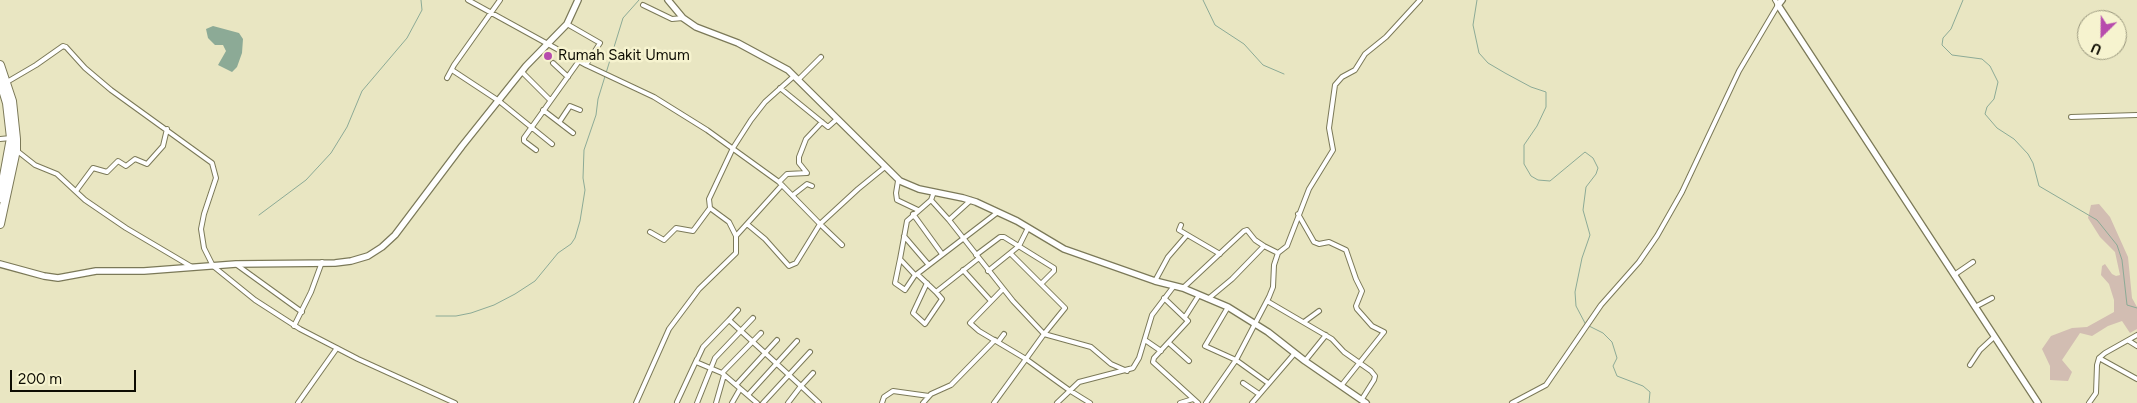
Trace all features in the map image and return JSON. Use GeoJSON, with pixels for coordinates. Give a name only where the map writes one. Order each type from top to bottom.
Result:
{"type":"FeatureCollection","features":[{"type":"Feature","properties":{"kind":"highway"},"geometry":{"type":"LineString","coordinates":[[0,65],[11,138],[0,198]]}},
{"type":"Feature","properties":{"kind":"highway"},"geometry":{"type":"LineString","coordinates":[[0,224],[16,150],[15,119],[3,81]]}},
{"type":"Feature","properties":{"kind":"street"},"geometry":{"type":"LineString","coordinates":[[468,0],[491,11],[579,62],[654,97],[733,148],[781,183],[842,245]]}},
{"type":"Feature","properties":{"kind":"street"},"geometry":{"type":"LineString","coordinates":[[447,78],[500,0]]}},
{"type":"Feature","properties":{"kind":"street"},"geometry":{"type":"LineString","coordinates":[[0,264],[58,278],[96,271],[144,271],[236,264],[322,262],[357,259],[368,256],[395,235],[414,207],[522,72],[567,24],[578,0]]}},
{"type":"Feature","properties":{"kind":"street"},"geometry":{"type":"LineString","coordinates":[[668,0],[683,18],[696,27],[738,43],[780,65],[796,78],[898,181],[906,185],[971,200],[998,212],[1064,249],[1155,281],[1183,288],[1228,307],[1254,322],[1305,361],[1364,401],[1374,376],[1359,362],[1344,352],[1332,339],[1267,301]]}},
{"type":"Feature","properties":{"kind":"street"},"geometry":{"type":"LineString","coordinates":[[1206,403],[1236,360],[1254,322],[1267,301],[1273,286],[1274,266],[1278,253],[1289,242],[1309,189],[1333,150],[1329,128],[1335,85],[1342,77],[1355,70],[1365,54],[1386,37],[1420,0]]}},
{"type":"Feature","properties":{"kind":"street"},"geometry":{"type":"LineString","coordinates":[[1512,403],[1544,387],[1608,296],[1639,262],[1672,213],[1731,86],[1778,2],[2038,403]]}},
{"type":"Feature","properties":{"kind":"street"},"geometry":{"type":"LineString","coordinates":[[643,5],[672,19],[683,18]]}},
{"type":"Feature","properties":{"kind":"street"},"geometry":{"type":"LineString","coordinates":[[567,24],[600,43],[586,65]]}},
{"type":"Feature","properties":{"kind":"street"},"geometry":{"type":"LineString","coordinates":[[3,81],[64,46],[111,90],[212,163],[216,170],[216,180],[204,214],[201,229],[204,248],[213,266],[255,300],[294,326],[455,403]]}},
{"type":"Feature","properties":{"kind":"street"},"geometry":{"type":"LineString","coordinates":[[650,232],[661,240],[665,239],[676,228],[693,231],[710,208],[709,199],[733,148],[765,102],[780,88],[796,78],[821,57]]}},
{"type":"Feature","properties":{"kind":"street"},"geometry":{"type":"LineString","coordinates":[[536,150],[523,140],[579,62]]}},
{"type":"Feature","properties":{"kind":"street"},"geometry":{"type":"LineString","coordinates":[[553,63],[568,77]]}},
{"type":"Feature","properties":{"kind":"street"},"geometry":{"type":"LineString","coordinates":[[452,70],[499,101],[552,144]]}},
{"type":"Feature","properties":{"kind":"street"},"geometry":{"type":"LineString","coordinates":[[522,72],[550,100]]}},
{"type":"Feature","properties":{"kind":"street"},"geometry":{"type":"LineString","coordinates":[[780,88],[830,127],[838,120]]}},
{"type":"Feature","properties":{"kind":"street"},"geometry":{"type":"LineString","coordinates":[[560,122],[571,105],[580,110]]}},
{"type":"Feature","properties":{"kind":"street"},"geometry":{"type":"LineString","coordinates":[[543,110],[573,133]]}},
{"type":"Feature","properties":{"kind":"street"},"geometry":{"type":"LineString","coordinates":[[2071,118],[2137,115]]}},
{"type":"Feature","properties":{"kind":"street"},"geometry":{"type":"LineString","coordinates":[[736,236],[787,174],[806,173],[799,162],[799,157],[806,139],[822,122]]}},
{"type":"Feature","properties":{"kind":"street"},"geometry":{"type":"LineString","coordinates":[[76,191],[91,171],[96,168],[106,172],[118,161],[126,166],[135,159],[147,164],[163,146],[167,129]]}},
{"type":"Feature","properties":{"kind":"street"},"geometry":{"type":"LineString","coordinates":[[0,139],[11,138]]}},
{"type":"Feature","properties":{"kind":"street"},"geometry":{"type":"LineString","coordinates":[[16,150],[35,165],[57,174],[85,200],[126,228],[192,267]]}},
{"type":"Feature","properties":{"kind":"street"},"geometry":{"type":"LineString","coordinates":[[747,224],[765,239],[790,266],[796,263],[820,224],[885,167]]}},
{"type":"Feature","properties":{"kind":"street"},"geometry":{"type":"LineString","coordinates":[[898,181],[897,200],[918,210]]}},
{"type":"Feature","properties":{"kind":"street"},"geometry":{"type":"LineString","coordinates":[[793,195],[807,184],[812,186]]}},
{"type":"Feature","properties":{"kind":"street"},"geometry":{"type":"LineString","coordinates":[[934,192],[931,200],[907,221],[895,283],[905,290],[916,274],[998,212]]}},
{"type":"Feature","properties":{"kind":"street"},"geometry":{"type":"LineString","coordinates":[[931,200],[1003,289],[1044,334],[1090,348],[1111,364],[1127,371]]}},
{"type":"Feature","properties":{"kind":"street"},"geometry":{"type":"LineString","coordinates":[[949,220],[971,200]]}},
{"type":"Feature","properties":{"kind":"street"},"geometry":{"type":"LineString","coordinates":[[636,403],[669,329],[699,289],[736,253],[736,236],[729,222],[710,208]]}},
{"type":"Feature","properties":{"kind":"street"},"geometry":{"type":"LineString","coordinates":[[913,214],[942,254]]}},
{"type":"Feature","properties":{"kind":"street"},"geometry":{"type":"LineString","coordinates":[[1298,214],[1314,242],[1319,244],[1329,242],[1346,250],[1362,291],[1356,306],[1357,309],[1372,326],[1384,332],[1341,386]]}},
{"type":"Feature","properties":{"kind":"street"},"geometry":{"type":"LineString","coordinates":[[1181,225],[1179,229],[1186,235],[1220,254]]}},
{"type":"Feature","properties":{"kind":"street"},"geometry":{"type":"LineString","coordinates":[[988,271],[1020,246],[1028,228]]}},
{"type":"Feature","properties":{"kind":"street"},"geometry":{"type":"LineString","coordinates":[[1183,288],[1244,230],[1247,230],[1255,240],[1278,253]]}},
{"type":"Feature","properties":{"kind":"street"},"geometry":{"type":"LineString","coordinates":[[1155,281],[1168,257],[1186,235]]}},
{"type":"Feature","properties":{"kind":"street"},"geometry":{"type":"LineString","coordinates":[[904,236],[928,264]]}},
{"type":"Feature","properties":{"kind":"street"},"geometry":{"type":"LineString","coordinates":[[936,292],[1001,236],[1020,246],[1054,269],[1041,284]]}},
{"type":"Feature","properties":{"kind":"street"},"geometry":{"type":"LineString","coordinates":[[1208,299],[1232,279],[1264,246]]}},
{"type":"Feature","properties":{"kind":"street"},"geometry":{"type":"LineString","coordinates":[[996,402],[1044,334],[1065,308],[1010,254]]}},
{"type":"Feature","properties":{"kind":"street"},"geometry":{"type":"LineString","coordinates":[[900,259],[927,283],[942,299],[925,324],[913,313],[927,283]]}},
{"type":"Feature","properties":{"kind":"street"},"geometry":{"type":"LineString","coordinates":[[294,326],[302,312],[322,262]]}},
{"type":"Feature","properties":{"kind":"street"},"geometry":{"type":"LineString","coordinates":[[1954,275],[1974,262]]}},
{"type":"Feature","properties":{"kind":"street"},"geometry":{"type":"LineString","coordinates":[[236,264],[302,312]]}},
{"type":"Feature","properties":{"kind":"street"},"geometry":{"type":"LineString","coordinates":[[963,270],[991,301]]}},
{"type":"Feature","properties":{"kind":"street"},"geometry":{"type":"LineString","coordinates":[[1057,403],[1069,390],[1082,381],[1127,371],[1136,363],[1152,315],[1174,286]]}},
{"type":"Feature","properties":{"kind":"street"},"geometry":{"type":"LineString","coordinates":[[1003,289],[970,323],[1090,403]]}},
{"type":"Feature","properties":{"kind":"street"},"geometry":{"type":"LineString","coordinates":[[1185,317],[1199,295]]}},
{"type":"Feature","properties":{"kind":"street"},"geometry":{"type":"LineString","coordinates":[[1164,298],[1188,322],[1154,358],[1153,363],[1198,403]]}},
{"type":"Feature","properties":{"kind":"street"},"geometry":{"type":"LineString","coordinates":[[1975,307],[1992,298]]}},
{"type":"Feature","properties":{"kind":"street"},"geometry":{"type":"LineString","coordinates":[[1228,307],[1204,344],[1236,360],[1268,383]]}},
{"type":"Feature","properties":{"kind":"street"},"geometry":{"type":"LineString","coordinates":[[696,362],[704,347],[738,310]]}},
{"type":"Feature","properties":{"kind":"street"},"geometry":{"type":"LineString","coordinates":[[1304,322],[1319,311]]}},
{"type":"Feature","properties":{"kind":"street"},"geometry":{"type":"LineString","coordinates":[[697,403],[715,358],[753,318]]}},
{"type":"Feature","properties":{"kind":"street"},"geometry":{"type":"LineString","coordinates":[[729,320],[819,403]]}},
{"type":"Feature","properties":{"kind":"street"},"geometry":{"type":"LineString","coordinates":[[716,403],[723,374],[761,333]]}},
{"type":"Feature","properties":{"kind":"street"},"geometry":{"type":"LineString","coordinates":[[922,403],[929,396],[951,385],[1004,334]]}},
{"type":"Feature","properties":{"kind":"street"},"geometry":{"type":"LineString","coordinates":[[1305,361],[1326,335]]}},
{"type":"Feature","properties":{"kind":"street"},"geometry":{"type":"LineString","coordinates":[[2089,403],[2095,397],[2097,390],[2096,367],[2099,358],[2137,335]]}},
{"type":"Feature","properties":{"kind":"street"},"geometry":{"type":"LineString","coordinates":[[1970,365],[1980,350],[1994,337]]}},
{"type":"Feature","properties":{"kind":"street"},"geometry":{"type":"LineString","coordinates":[[732,403],[738,387],[764,353],[777,340]]}},
{"type":"Feature","properties":{"kind":"street"},"geometry":{"type":"LineString","coordinates":[[1145,340],[1162,351]]}},
{"type":"Feature","properties":{"kind":"street"},"geometry":{"type":"LineString","coordinates":[[750,399],[776,364],[797,341]]}},
{"type":"Feature","properties":{"kind":"street"},"geometry":{"type":"LineString","coordinates":[[2129,341],[2137,346]]}},
{"type":"Feature","properties":{"kind":"street"},"geometry":{"type":"LineString","coordinates":[[1169,343],[1189,361]]}},
{"type":"Feature","properties":{"kind":"street"},"geometry":{"type":"LineString","coordinates":[[298,403],[337,348]]}},
{"type":"Feature","properties":{"kind":"street"},"geometry":{"type":"LineString","coordinates":[[676,402],[701,352]]}},
{"type":"Feature","properties":{"kind":"street"},"geometry":{"type":"LineString","coordinates":[[763,403],[810,352]]}},
{"type":"Feature","properties":{"kind":"street"},"geometry":{"type":"LineString","coordinates":[[1252,403],[1295,353]]}},
{"type":"Feature","properties":{"kind":"street"},"geometry":{"type":"LineString","coordinates":[[2099,358],[2137,379]]}},
{"type":"Feature","properties":{"kind":"street"},"geometry":{"type":"LineString","coordinates":[[696,362],[723,374],[757,403]]}},
{"type":"Feature","properties":{"kind":"street"},"geometry":{"type":"LineString","coordinates":[[788,403],[813,373]]}},
{"type":"Feature","properties":{"kind":"street"},"geometry":{"type":"LineString","coordinates":[[1243,382],[1259,394]]}},
{"type":"Feature","properties":{"kind":"street"},"geometry":{"type":"LineString","coordinates":[[882,403],[884,397],[893,391],[929,396]]}},
{"type":"Feature","properties":{"kind":"street"},"geometry":{"type":"LineString","coordinates":[[809,403],[814,398]]}},
{"type":"Feature","properties":{"kind":"street"},"geometry":{"type":"LineString","coordinates":[[1180,403],[1193,399]]}},
{"type":"Feature","properties":{"kind":"shaded area"},"geometry":{"type":"Polygon","coordinates":[[[213,26],[239,33],[243,39],[242,53],[237,67],[232,72],[218,65],[226,51],[223,45],[215,45],[208,38],[206,29],[213,26]]]}},
{"type":"Feature","properties":{"kind":"shaded area"},"geometry":{"type":"Polygon","coordinates":[[[2099,204],[2110,217],[2128,257],[2132,298],[2137,307],[2137,329],[2130,333],[2122,321],[2108,326],[2092,336],[2080,333],[2062,360],[2072,372],[2068,381],[2050,380],[2050,366],[2042,349],[2051,336],[2072,328],[2087,327],[2114,312],[2114,300],[2109,284],[2101,275],[2102,266],[2105,264],[2112,274],[2120,275],[2115,252],[2100,237],[2088,218],[2091,205],[2099,204]]]}},
{"type":"Feature","properties":{"kind":"waterway"},"geometry":{"type":"LineString","coordinates":[[259,215],[306,180],[331,153],[347,127],[362,91],[407,38],[422,10],[421,0]]}},
{"type":"Feature","properties":{"kind":"waterway"},"geometry":{"type":"LineString","coordinates":[[436,316],[456,316],[471,313],[494,305],[515,294],[535,281],[558,253],[571,244],[575,238],[585,190],[583,178],[584,150],[596,115],[598,99],[623,18],[639,0]]}},
{"type":"Feature","properties":{"kind":"waterway"},"geometry":{"type":"LineString","coordinates":[[1203,0],[1215,25],[1244,44],[1263,65],[1284,74]]}},
{"type":"Feature","properties":{"kind":"waterway"},"geometry":{"type":"LineString","coordinates":[[1477,0],[1473,25],[1479,53],[1488,63],[1505,73],[1531,87],[1546,92],[1546,107],[1537,126],[1524,145],[1524,164],[1531,176],[1538,180],[1550,181],[1585,152],[1593,158],[1598,168],[1596,174],[1586,187],[1583,210],[1590,235],[1582,258],[1575,292],[1576,306],[1586,325]]}},
{"type":"Feature","properties":{"kind":"waterway"},"geometry":{"type":"LineString","coordinates":[[1963,0],[1951,29],[1943,38],[1942,45],[1952,55],[1982,59],[1990,66],[1998,82],[1994,99],[1987,107],[1985,114],[1997,128],[2014,139],[2028,154],[2033,163],[2039,186],[2097,220],[2117,245],[2122,260],[2127,305],[2137,308]]}},
{"type":"Feature","properties":{"kind":"waterway"},"geometry":{"type":"LineString","coordinates":[[1589,326],[1603,333],[1612,342],[1617,358],[1613,366],[1617,376],[1643,386],[1650,392],[1649,403]]}},
{"type":"Feature","properties":{"kind":"place","name":"Rumah Sakit Umum"},"geometry":{"type":"Point","coordinates":[548,56]}}]}
